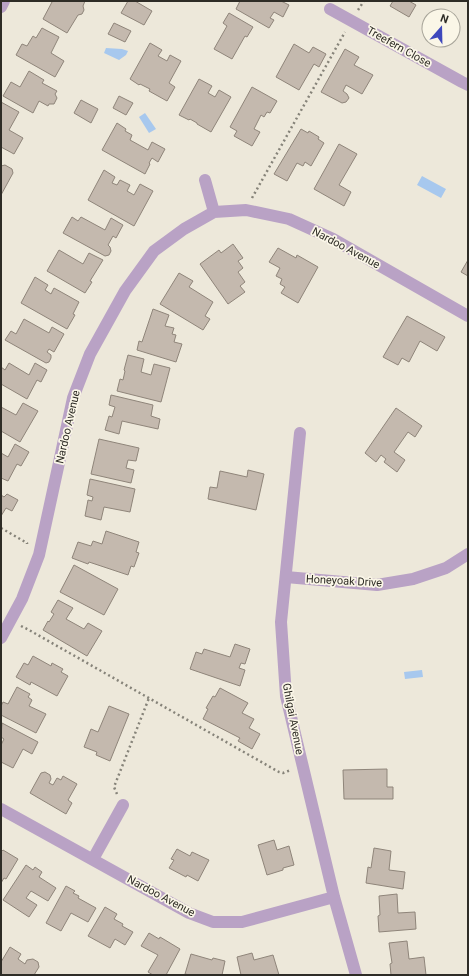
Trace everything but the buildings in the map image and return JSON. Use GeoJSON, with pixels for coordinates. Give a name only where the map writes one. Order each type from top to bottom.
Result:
{"type":"FeatureCollection","features":[{"type":"Feature","properties":{"kind":"street"},"geometry":{"type":"LineString","coordinates":[[1,7],[4,1]]}},
{"type":"Feature","properties":{"kind":"street","name":"Treefern Close"},"geometry":{"type":"LineString","coordinates":[[330,9],[468,85]]}},
{"type":"Feature","properties":{"kind":"street"},"geometry":{"type":"LineString","coordinates":[[205,180],[214,212]]}},
{"type":"Feature","properties":{"kind":"street","name":"Nardoo Avenue"},"geometry":{"type":"LineString","coordinates":[[1,638],[22,598],[39,555],[73,398],[90,354],[124,291],[154,251],[184,229],[214,212],[246,210],[289,219],[333,239],[468,316]]}},
{"type":"Feature","properties":{"kind":"street","name":"Ghilgai Avenue"},"geometry":{"type":"LineString","coordinates":[[300,433],[281,622],[286,696],[334,897],[356,975]]}},
{"type":"Feature","properties":{"kind":"street","name":"Honeyoak Drive"},"geometry":{"type":"LineString","coordinates":[[286,577],[377,585],[413,579],[446,568],[468,554]]}},
{"type":"Feature","properties":{"kind":"street"},"geometry":{"type":"LineString","coordinates":[[93,859],[123,805]]}},
{"type":"Feature","properties":{"kind":"street","name":"Nardoo Avenue"},"geometry":{"type":"LineString","coordinates":[[1,808],[189,913],[213,922],[242,922],[334,897]]}},
{"type":"Feature","properties":{"kind":"path"},"geometry":{"type":"LineString","coordinates":[[246,210],[255,191],[351,21]]}},
{"type":"Feature","properties":{"kind":"path"},"geometry":{"type":"LineString","coordinates":[[1,528],[27,543],[26,550],[39,555]]}},
{"type":"Feature","properties":{"kind":"path"},"geometry":{"type":"LineString","coordinates":[[10,622],[29,630],[279,772],[283,773],[303,766]]}},
{"type":"Feature","properties":{"kind":"path"},"geometry":{"type":"LineString","coordinates":[[123,805],[114,787],[149,698]]}},
{"type":"Feature","properties":{"kind":"water"},"geometry":{"type":"Polygon","coordinates":[[[106,48],[128,51],[126,55],[119,60],[104,53],[106,48]]]}},
{"type":"Feature","properties":{"kind":"water"},"geometry":{"type":"Polygon","coordinates":[[[145,113],[156,129],[149,133],[139,117],[145,113]]]}},
{"type":"Feature","properties":{"kind":"water"},"geometry":{"type":"Polygon","coordinates":[[[422,176],[446,189],[441,198],[417,185],[422,176]]]}},
{"type":"Feature","properties":{"kind":"water"},"geometry":{"type":"Polygon","coordinates":[[[422,670],[423,677],[405,679],[404,672],[422,670]]]}}]}
